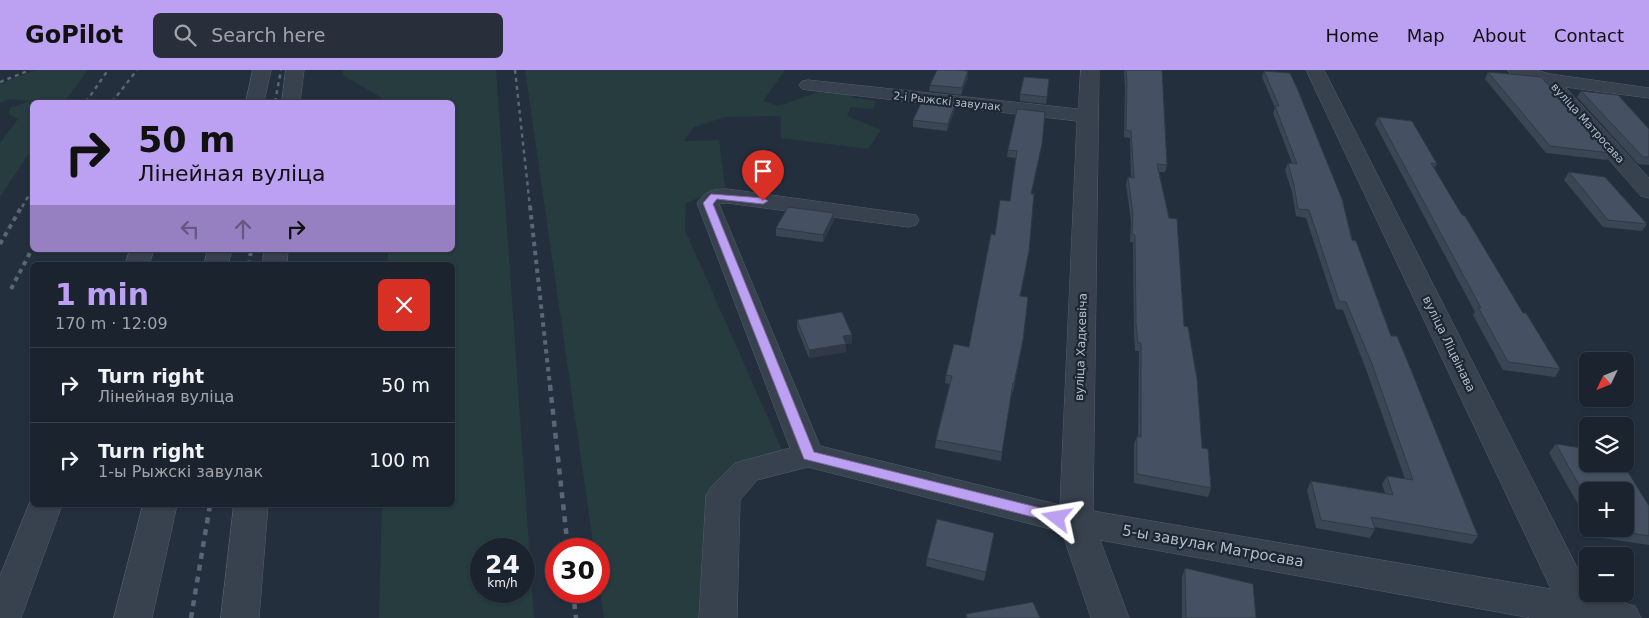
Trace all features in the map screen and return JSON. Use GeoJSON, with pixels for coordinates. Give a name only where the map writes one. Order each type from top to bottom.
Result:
{"type":"FeatureCollection","features":[{"type":"Feature","properties":{"kind":"street"},"geometry":{"type":"LineString","coordinates":[[255,100],[262,70]]}},
{"type":"Feature","properties":{"kind":"street"},"geometry":{"type":"LineString","coordinates":[[291,100],[295,70]]}},
{"type":"Feature","properties":{"kind":"street","name":"вуліца Хадкевіча"},"geometry":{"type":"LineString","coordinates":[[1090,70],[1087,116],[1076,522],[1110,618]]}},
{"type":"Feature","properties":{"kind":"street","name":"вуліца Ліцвінава"},"geometry":{"type":"LineString","coordinates":[[1315,70],[1581,614]]}},
{"type":"Feature","properties":{"kind":"street","name":"вуліца Матросава"},"geometry":{"type":"LineString","coordinates":[[1499,70],[1519,71],[1548,79],[1649,191]]}},
{"type":"Feature","properties":{"kind":"street"},"geometry":{"type":"LineString","coordinates":[[1548,79],[1649,93]]}},
{"type":"Feature","properties":{"kind":"street","name":"2-і Рыжскі завулак"},"geometry":{"type":"LineString","coordinates":[[808,85],[1087,116]]}},
{"type":"Feature","properties":{"kind":"street"},"geometry":{"type":"LineString","coordinates":[[718,618],[723,496],[746,470],[808,455],[708,203],[715,196],[727,196],[908,220]]}},
{"type":"Feature","properties":{"kind":"street","name":"5-ы завулак Матросава"},"geometry":{"type":"LineString","coordinates":[[808,455],[1076,522],[1581,614],[1622,618]]}},
{"type":"Feature","properties":{"kind":"street"},"geometry":{"type":"LineString","coordinates":[[2,618],[44,507]]}},
{"type":"Feature","properties":{"kind":"street"},"geometry":{"type":"LineString","coordinates":[[133,618],[160,507]]}},
{"type":"Feature","properties":{"kind":"street"},"geometry":{"type":"LineString","coordinates":[[240,618],[251,507]]}},
{"type":"Feature","properties":{"kind":"green space"},"geometry":{"type":"Polygon","coordinates":[[[35,70],[88,70],[66,100],[30,101],[10,99],[0,103],[0,84],[35,70]]]}},
{"type":"Feature","properties":{"kind":"green space"},"geometry":{"type":"Polygon","coordinates":[[[343,70],[496,70],[528,538],[470,538],[470,603],[533,603],[534,618],[379,618],[382,507],[455,507],[455,262],[388,262],[388,252],[455,252],[455,100],[386,100],[343,75],[343,70]]]}},
{"type":"Feature","properties":{"kind":"green space"},"geometry":{"type":"Polygon","coordinates":[[[525,70],[785,70],[763,101],[778,106],[842,84],[861,86],[850,97],[876,101],[873,109],[851,107],[847,116],[881,130],[868,149],[781,138],[781,116],[725,117],[694,127],[684,141],[719,140],[725,187],[686,203],[685,230],[783,452],[739,463],[720,477],[708,494],[703,618],[604,618],[602,603],[610,603],[610,538],[592,538],[525,70]]]}},
{"type":"Feature","properties":{"kind":"green space"},"geometry":{"type":"Polygon","coordinates":[[[30,101],[30,152],[0,197],[0,143],[18,119],[9,114],[10,108],[30,101]]]}},
{"type":"Feature","properties":{"kind":"building"},"geometry":{"type":"Polygon","coordinates":[[[937,70],[968,71],[962,88],[930,85],[937,70]]]}},
{"type":"Feature","properties":{"kind":"building"},"geometry":{"type":"Polygon","coordinates":[[[1126,70],[1162,70],[1167,165],[1157,164],[1169,218],[1177,219],[1184,326],[1188,327],[1197,379],[1202,448],[1208,449],[1211,488],[1137,474],[1137,436],[1141,437],[1141,343],[1138,343],[1136,324],[1135,235],[1132,234],[1133,214],[1128,177],[1134,178],[1131,131],[1126,130],[1126,70]]]}},
{"type":"Feature","properties":{"kind":"building"},"geometry":{"type":"Polygon","coordinates":[[[1264,71],[1290,73],[1297,88],[1342,199],[1352,240],[1356,241],[1391,336],[1397,336],[1478,536],[1371,517],[1375,529],[1321,520],[1311,481],[1393,495],[1387,476],[1413,480],[1372,364],[1346,302],[1339,301],[1309,210],[1298,209],[1288,163],[1297,164],[1275,106],[1279,106],[1264,71]]]}},
{"type":"Feature","properties":{"kind":"building"},"geometry":{"type":"Polygon","coordinates":[[[1488,72],[1541,77],[1611,153],[1550,146],[1488,72]]]}},
{"type":"Feature","properties":{"kind":"building"},"geometry":{"type":"Polygon","coordinates":[[[1024,77],[1049,79],[1047,97],[1020,94],[1024,77]]]}},
{"type":"Feature","properties":{"kind":"building"},"geometry":{"type":"Polygon","coordinates":[[[1581,91],[1618,95],[1649,129],[1649,157],[1643,157],[1581,91]]]}},
{"type":"Feature","properties":{"kind":"building"},"geometry":{"type":"Polygon","coordinates":[[[923,99],[956,102],[948,124],[913,120],[923,99]]]}},
{"type":"Feature","properties":{"kind":"building"},"geometry":{"type":"Polygon","coordinates":[[[1017,109],[1045,112],[1042,144],[1031,194],[1034,194],[1029,251],[1020,296],[1028,297],[1023,340],[1013,383],[1002,452],[936,440],[952,376],[946,375],[954,344],[969,347],[991,234],[995,235],[1000,200],[1010,201],[1017,151],[1008,150],[1017,109]]]}},
{"type":"Feature","properties":{"kind":"building"},"geometry":{"type":"Polygon","coordinates":[[[1378,117],[1412,121],[1437,164],[1431,163],[1462,215],[1465,216],[1523,313],[1526,313],[1560,369],[1508,362],[1378,117]]]}},
{"type":"Feature","properties":{"kind":"building"},"geometry":{"type":"Polygon","coordinates":[[[1569,172],[1605,177],[1647,224],[1608,220],[1569,172]]]}},
{"type":"Feature","properties":{"kind":"building"},"geometry":{"type":"Polygon","coordinates":[[[788,207],[834,213],[823,235],[776,228],[788,207]]]}},
{"type":"Feature","properties":{"kind":"building"},"geometry":{"type":"Polygon","coordinates":[[[842,312],[852,335],[843,336],[846,344],[809,350],[797,320],[842,312]]]}},
{"type":"Feature","properties":{"kind":"building"},"geometry":{"type":"Polygon","coordinates":[[[1556,444],[1579,448],[1579,472],[1628,472],[1649,506],[1649,536],[1634,534],[1634,482],[1579,482],[1579,485],[1556,444]]]}},
{"type":"Feature","properties":{"kind":"building"},"geometry":{"type":"Polygon","coordinates":[[[937,519],[994,533],[986,572],[927,558],[937,519]]]}},
{"type":"Feature","properties":{"kind":"building"},"geometry":{"type":"Polygon","coordinates":[[[1185,568],[1253,584],[1256,618],[1186,618],[1185,568]]]}},
{"type":"Feature","properties":{"kind":"building"},"geometry":{"type":"Polygon","coordinates":[[[1033,602],[1040,618],[967,618],[966,614],[1033,602]]]}},
{"type":"Feature","properties":{"kind":"railway"},"geometry":{"type":"LineString","coordinates":[[0,82],[30,70]]}},
{"type":"Feature","properties":{"kind":"railway"},"geometry":{"type":"LineString","coordinates":[[87,100],[108,70]]}},
{"type":"Feature","properties":{"kind":"railway"},"geometry":{"type":"LineString","coordinates":[[114,100],[137,70]]}},
{"type":"Feature","properties":{"kind":"railway"},"geometry":{"type":"LineString","coordinates":[[275,100],[281,70]]}},
{"type":"Feature","properties":{"kind":"railway"},"geometry":{"type":"LineString","coordinates":[[515,70],[530,207]]}},
{"type":"Feature","properties":{"kind":"railway"},"geometry":{"type":"LineString","coordinates":[[22,207],[30,193]]}},
{"type":"Feature","properties":{"kind":"railway"},"geometry":{"type":"LineString","coordinates":[[0,244],[22,206]]}},
{"type":"Feature","properties":{"kind":"railway"},"geometry":{"type":"LineString","coordinates":[[530,206],[550,386]]}},
{"type":"Feature","properties":{"kind":"railway"},"geometry":{"type":"LineString","coordinates":[[11,289],[30,252]]}},
{"type":"Feature","properties":{"kind":"railway"},"geometry":{"type":"LineString","coordinates":[[249,262],[251,252]]}},
{"type":"Feature","properties":{"kind":"railway"},"geometry":{"type":"LineString","coordinates":[[550,385],[567,538]]}},
{"type":"Feature","properties":{"kind":"railway"},"geometry":{"type":"LineString","coordinates":[[191,618],[210,507]]}},
{"type":"Feature","properties":{"kind":"railway"},"geometry":{"type":"LineString","coordinates":[[574,603],[576,618]]}},
{"type":"Feature","properties":{"kind":"route"},"geometry":{"type":"LineString","coordinates":[[763,201],[715,196],[708,203],[808,455],[1057,518]]}}]}
